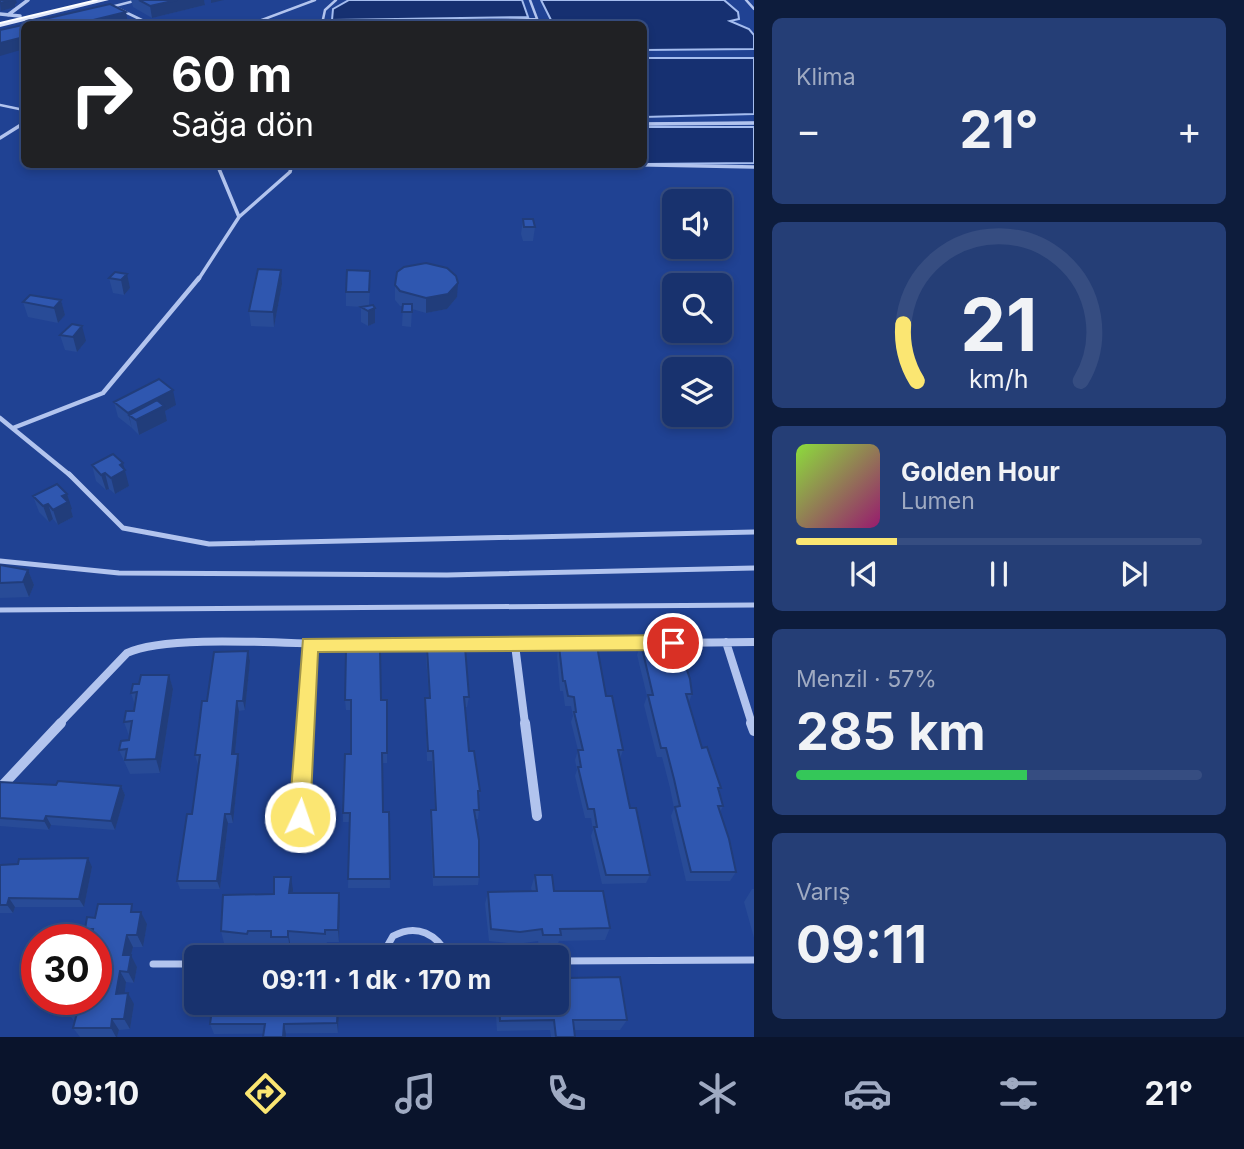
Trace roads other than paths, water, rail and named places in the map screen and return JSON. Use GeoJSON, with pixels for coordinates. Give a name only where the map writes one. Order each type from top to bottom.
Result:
{"type":"FeatureCollection","features":[{"type":"Feature","properties":{"kind":"main road"},"geometry":{"type":"LineString","coordinates":[[0,23],[88,0]]}},
{"type":"Feature","properties":{"kind":"main road"},"geometry":{"type":"LineString","coordinates":[[0,23],[106,0]]}},
{"type":"Feature","properties":{"kind":"street"},"geometry":{"type":"LineString","coordinates":[[8,15],[28,0]]}},
{"type":"Feature","properties":{"kind":"street"},"geometry":{"type":"LineString","coordinates":[[0,14],[20,16]]}},
{"type":"Feature","properties":{"kind":"street"},"geometry":{"type":"LineString","coordinates":[[726,642],[754,731]]}},
{"type":"Feature","properties":{"kind":"street"},"geometry":{"type":"LineString","coordinates":[[0,789],[127,653],[139,647],[203,643],[515,645],[754,642]]}},
{"type":"Feature","properties":{"kind":"street"},"geometry":{"type":"LineString","coordinates":[[300,817],[309,645]]}},
{"type":"Feature","properties":{"kind":"street"},"geometry":{"type":"LineString","coordinates":[[515,645],[537,816]]}},
{"type":"Feature","properties":{"kind":"lane"},"geometry":{"type":"LineString","coordinates":[[100,9],[139,0]]}},
{"type":"Feature","properties":{"kind":"lane"},"geometry":{"type":"LineString","coordinates":[[259,21],[315,0]]}},
{"type":"Feature","properties":{"kind":"lane"},"geometry":{"type":"LineString","coordinates":[[323,21],[326,10],[336,0]]}},
{"type":"Feature","properties":{"kind":"lane"},"geometry":{"type":"LineString","coordinates":[[457,21],[537,19],[530,0]]}},
{"type":"Feature","properties":{"kind":"lane"},"geometry":{"type":"LineString","coordinates":[[746,0],[754,9]]}},
{"type":"Feature","properties":{"kind":"lane"},"geometry":{"type":"LineString","coordinates":[[113,6],[144,21]]}},
{"type":"Feature","properties":{"kind":"lane"},"geometry":{"type":"LineString","coordinates":[[0,105],[21,109]]}},
{"type":"Feature","properties":{"kind":"lane"},"geometry":{"type":"LineString","coordinates":[[647,124],[754,123]]}},
{"type":"Feature","properties":{"kind":"lane"},"geometry":{"type":"LineString","coordinates":[[0,138],[21,125]]}},
{"type":"Feature","properties":{"kind":"lane"},"geometry":{"type":"LineString","coordinates":[[647,165],[754,167]]}},
{"type":"Feature","properties":{"kind":"lane"},"geometry":{"type":"LineString","coordinates":[[219,168],[239,217]]}},
{"type":"Feature","properties":{"kind":"lane"},"geometry":{"type":"LineString","coordinates":[[13,428],[103,393],[209,266],[239,217],[290,172],[291,168]]}},
{"type":"Feature","properties":{"kind":"lane"},"geometry":{"type":"LineString","coordinates":[[0,418],[58,463],[122,528],[209,544],[754,532]]}},
{"type":"Feature","properties":{"kind":"lane"},"geometry":{"type":"LineString","coordinates":[[0,561],[132,573],[447,575],[754,568]]}},
{"type":"Feature","properties":{"kind":"lane"},"geometry":{"type":"LineString","coordinates":[[0,610],[754,605]]}},
{"type":"Feature","properties":{"kind":"lane"},"geometry":{"type":"LineString","coordinates":[[386,945],[397,932],[419,928],[439,939],[442,945]]}},
{"type":"Feature","properties":{"kind":"lane"},"geometry":{"type":"LineString","coordinates":[[569,961],[754,960]]}},
{"type":"Feature","properties":{"kind":"lane"},"geometry":{"type":"LineString","coordinates":[[153,964],[184,964]]}},
{"type":"Feature","properties":{"kind":"water"},"geometry":{"type":"Polygon","coordinates":[[[349,0],[522,0],[528,17],[332,20],[333,9],[349,0]]]}},
{"type":"Feature","properties":{"kind":"water"},"geometry":{"type":"Polygon","coordinates":[[[541,0],[724,0],[738,12],[739,19],[730,21],[749,29],[754,35],[754,49],[647,50],[647,21],[552,21],[541,0]]]}},
{"type":"Feature","properties":{"kind":"water"},"geometry":{"type":"Polygon","coordinates":[[[647,58],[754,58],[754,114],[647,117],[647,58]]]}},
{"type":"Feature","properties":{"kind":"water"},"geometry":{"type":"Polygon","coordinates":[[[647,127],[754,127],[754,163],[647,164],[647,127]]]}},
{"type":"Feature","properties":{"kind":"tram line"},"geometry":{"type":"LineString","coordinates":[[0,23],[97,0]]}}]}
